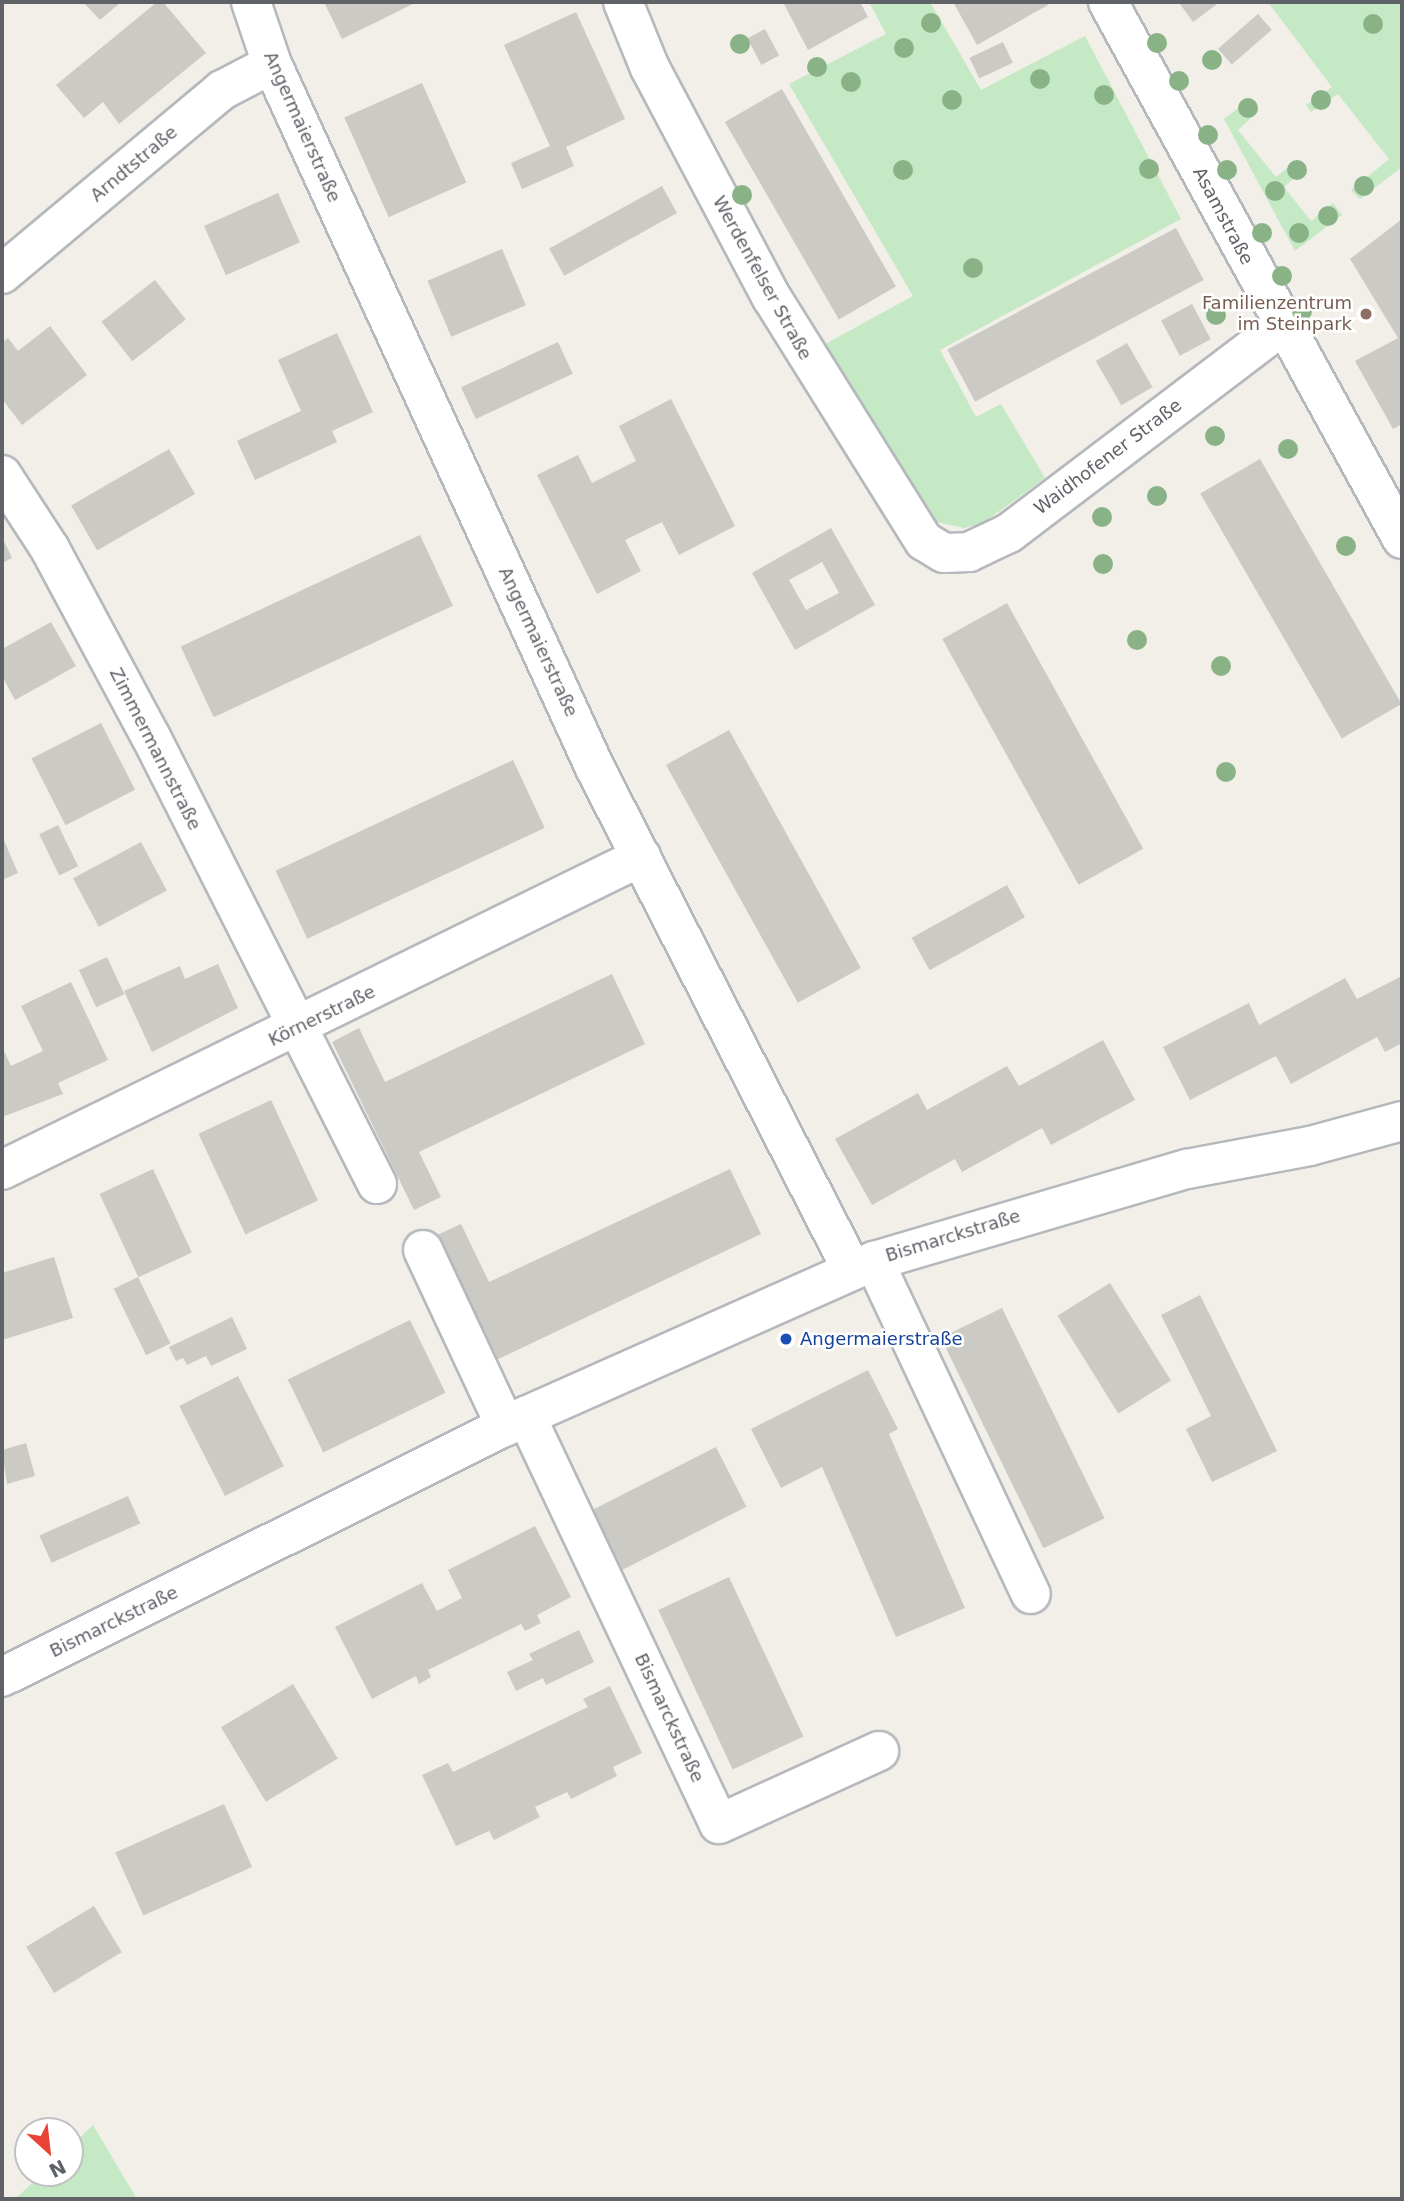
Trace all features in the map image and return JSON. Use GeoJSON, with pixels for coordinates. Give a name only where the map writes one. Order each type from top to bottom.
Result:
{"type":"FeatureCollection","features":[{"type":"Feature","properties":{"kind":"street","name":"Angermaierstraße"},"geometry":{"type":"LineString","coordinates":[[251,2],[272,64],[641,857],[863,1266],[1031,1594]]}},
{"type":"Feature","properties":{"kind":"street","name":"Werdenfelser Straße"},"geometry":{"type":"LineString","coordinates":[[623,2],[649,68],[772,298],[924,541]]}},
{"type":"Feature","properties":{"kind":"street","name":"Asamstraße"},"geometry":{"type":"LineString","coordinates":[[1108,2],[1282,326],[1402,539]]}},
{"type":"Feature","properties":{"kind":"street","name":"Arndtstraße"},"geometry":{"type":"LineString","coordinates":[[2,274],[222,90],[272,64]]}},
{"type":"Feature","properties":{"kind":"street","name":"Waidhofener Straße"},"geometry":{"type":"LineString","coordinates":[[924,541],[944,553],[990,545],[1282,326]]}},
{"type":"Feature","properties":{"kind":"street","name":"Zimmermannstraße"},"geometry":{"type":"LineString","coordinates":[[2,475],[50,549],[132,703],[377,1184]]}},
{"type":"Feature","properties":{"kind":"street","name":"Körnerstraße"},"geometry":{"type":"LineString","coordinates":[[2,1171],[296,1029],[641,857]]}},
{"type":"Feature","properties":{"kind":"street","name":"Bismarckstraße"},"geometry":{"type":"LineString","coordinates":[[2,1677],[516,1421],[863,1266],[1187,1170],[1310,1146],[1402,1121]]}},
{"type":"Feature","properties":{"kind":"street"},"geometry":{"type":"LineString","coordinates":[[423,1250],[516,1421]]}},
{"type":"Feature","properties":{"kind":"street","name":"Bismarckstraße"},"geometry":{"type":"LineString","coordinates":[[516,1421],[719,1824],[879,1752]]}},
{"type":"Feature","properties":{"kind":"green space"},"geometry":{"type":"Polygon","coordinates":[[[869,2],[930,2],[981,90],[1085,36],[1181,219],[940,350],[976,417],[1001,404],[1045,478],[983,523],[964,528],[932,521],[816,349],[913,296],[789,84],[886,34],[869,2]]]}},
{"type":"Feature","properties":{"kind":"green space"},"geometry":{"type":"Polygon","coordinates":[[[1268,2],[1402,2],[1402,167],[1360,199],[1351,190],[1389,159],[1338,94],[1311,112],[1306,105],[1332,87],[1268,2]]]}},
{"type":"Feature","properties":{"kind":"green space"},"geometry":{"type":"Polygon","coordinates":[[[1249,100],[1258,111],[1238,130],[1276,177],[1297,160],[1305,169],[1284,187],[1311,221],[1333,203],[1342,215],[1295,251],[1224,119],[1249,100]]]}},
{"type":"Feature","properties":{"kind":"green space"},"geometry":{"type":"Polygon","coordinates":[[[93,2125],[137,2199],[15,2199],[28,2187],[84,2187],[84,2134],[93,2125]]]}},
{"type":"Feature","properties":{"kind":"building"},"geometry":{"type":"Polygon","coordinates":[[[83,2],[121,2],[100,20],[83,2]]]}},
{"type":"Feature","properties":{"kind":"building"},"geometry":{"type":"Polygon","coordinates":[[[157,2],[163,2],[206,53],[119,124],[103,102],[84,118],[56,85],[157,2]]]}},
{"type":"Feature","properties":{"kind":"building"},"geometry":{"type":"Polygon","coordinates":[[[324,2],[417,2],[342,39],[324,2]]]}},
{"type":"Feature","properties":{"kind":"building"},"geometry":{"type":"Polygon","coordinates":[[[783,2],[860,2],[868,17],[808,50],[783,2]]]}},
{"type":"Feature","properties":{"kind":"building"},"geometry":{"type":"Polygon","coordinates":[[[953,2],[1046,2],[1048,5],[977,45],[953,2]]]}},
{"type":"Feature","properties":{"kind":"building"},"geometry":{"type":"Polygon","coordinates":[[[1183,2],[1220,2],[1193,22],[1180,4],[1183,2]]]}},
{"type":"Feature","properties":{"kind":"building"},"geometry":{"type":"Polygon","coordinates":[[[576,12],[625,119],[566,147],[574,166],[522,189],[511,163],[550,146],[504,45],[576,12]]]}},
{"type":"Feature","properties":{"kind":"building"},"geometry":{"type":"Polygon","coordinates":[[[1258,14],[1272,30],[1232,65],[1218,49],[1258,14]]]}},
{"type":"Feature","properties":{"kind":"building"},"geometry":{"type":"Polygon","coordinates":[[[765,29],[779,55],[761,65],[747,38],[765,29]]]}},
{"type":"Feature","properties":{"kind":"building"},"geometry":{"type":"Polygon","coordinates":[[[1003,42],[1013,63],[979,78],[969,58],[1003,42]]]}},
{"type":"Feature","properties":{"kind":"building"},"geometry":{"type":"Polygon","coordinates":[[[422,83],[466,183],[389,217],[344,118],[422,83]]]}},
{"type":"Feature","properties":{"kind":"building"},"geometry":{"type":"Polygon","coordinates":[[[782,89],[896,286],[839,319],[725,122],[782,89]]]}},
{"type":"Feature","properties":{"kind":"building"},"geometry":{"type":"Polygon","coordinates":[[[662,186],[677,213],[564,276],[549,249],[662,186]]]}},
{"type":"Feature","properties":{"kind":"building"},"geometry":{"type":"Polygon","coordinates":[[[278,193],[300,242],[226,275],[204,226],[278,193]]]}},
{"type":"Feature","properties":{"kind":"building"},"geometry":{"type":"Polygon","coordinates":[[[1402,219],[1402,424],[1393,429],[1355,361],[1398,338],[1350,259],[1402,219]]]}},
{"type":"Feature","properties":{"kind":"building"},"geometry":{"type":"Polygon","coordinates":[[[1176,228],[1204,280],[975,402],[947,350],[1176,228]]]}},
{"type":"Feature","properties":{"kind":"building"},"geometry":{"type":"Polygon","coordinates":[[[502,249],[526,305],[451,337],[427,281],[502,249]]]}},
{"type":"Feature","properties":{"kind":"building"},"geometry":{"type":"Polygon","coordinates":[[[155,280],[186,319],[132,361],[101,322],[155,280]]]}},
{"type":"Feature","properties":{"kind":"building"},"geometry":{"type":"Polygon","coordinates":[[[1192,304],[1211,339],[1180,356],[1161,320],[1192,304]]]}},
{"type":"Feature","properties":{"kind":"building"},"geometry":{"type":"Polygon","coordinates":[[[50,326],[87,375],[22,425],[2,399],[2,343],[8,338],[18,351],[50,326]]]}},
{"type":"Feature","properties":{"kind":"building"},"geometry":{"type":"Polygon","coordinates":[[[337,333],[373,412],[332,431],[337,442],[255,480],[237,441],[301,411],[278,360],[337,333]]]}},
{"type":"Feature","properties":{"kind":"building"},"geometry":{"type":"Polygon","coordinates":[[[558,342],[573,374],[476,419],[461,387],[558,342]]]}},
{"type":"Feature","properties":{"kind":"building"},"geometry":{"type":"Polygon","coordinates":[[[1127,343],[1152,387],[1121,405],[1096,361],[1127,343]]]}},
{"type":"Feature","properties":{"kind":"building"},"geometry":{"type":"Polygon","coordinates":[[[671,399],[735,526],[679,555],[662,522],[625,540],[641,571],[597,594],[537,475],[578,455],[592,483],[636,461],[619,426],[671,399]]]}},
{"type":"Feature","properties":{"kind":"building"},"geometry":{"type":"Polygon","coordinates":[[[169,449],[195,494],[97,551],[71,506],[169,449]]]}},
{"type":"Feature","properties":{"kind":"building"},"geometry":{"type":"Polygon","coordinates":[[[1260,459],[1402,704],[1342,739],[1200,494],[1260,459]]]}},
{"type":"Feature","properties":{"kind":"building"},"geometry":{"type":"Polygon","coordinates":[[[831,528],[875,605],[795,650],[752,573],[831,528]],[[822,562],[789,580],[806,610],[839,593],[822,562]]]}},
{"type":"Feature","properties":{"kind":"building"},"geometry":{"type":"Polygon","coordinates":[[[420,535],[453,606],[214,717],[181,647],[420,535]]]}},
{"type":"Feature","properties":{"kind":"building"},"geometry":{"type":"Polygon","coordinates":[[[2,537],[12,558],[2,563],[2,537]]]}},
{"type":"Feature","properties":{"kind":"building"},"geometry":{"type":"Polygon","coordinates":[[[1007,603],[1143,849],[1079,885],[942,639],[1007,603]]]}},
{"type":"Feature","properties":{"kind":"building"},"geometry":{"type":"Polygon","coordinates":[[[51,622],[76,666],[15,700],[2,676],[2,649],[51,622]]]}},
{"type":"Feature","properties":{"kind":"building"},"geometry":{"type":"Polygon","coordinates":[[[101,723],[135,790],[66,825],[32,758],[101,723]]]}},
{"type":"Feature","properties":{"kind":"building"},"geometry":{"type":"Polygon","coordinates":[[[729,730],[861,968],[798,1003],[666,765],[729,730]]]}},
{"type":"Feature","properties":{"kind":"building"},"geometry":{"type":"Polygon","coordinates":[[[513,760],[545,828],[307,939],[276,871],[513,760]]]}},
{"type":"Feature","properties":{"kind":"building"},"geometry":{"type":"Polygon","coordinates":[[[58,825],[78,866],[59,876],[39,834],[58,825]]]}},
{"type":"Feature","properties":{"kind":"building"},"geometry":{"type":"Polygon","coordinates":[[[2,836],[18,873],[2,880],[2,836]]]}},
{"type":"Feature","properties":{"kind":"building"},"geometry":{"type":"Polygon","coordinates":[[[141,842],[167,891],[99,927],[73,878],[141,842]]]}},
{"type":"Feature","properties":{"kind":"building"},"geometry":{"type":"Polygon","coordinates":[[[1007,885],[1025,917],[930,970],[912,938],[1007,885]]]}},
{"type":"Feature","properties":{"kind":"building"},"geometry":{"type":"Polygon","coordinates":[[[107,957],[124,994],[96,1007],[79,970],[107,957]]]}},
{"type":"Feature","properties":{"kind":"building"},"geometry":{"type":"Polygon","coordinates":[[[218,964],[238,1008],[152,1052],[124,991],[180,966],[185,979],[218,964]]]}},
{"type":"Feature","properties":{"kind":"building"},"geometry":{"type":"Polygon","coordinates":[[[612,974],[645,1044],[419,1152],[441,1197],[414,1210],[332,1042],[359,1028],[385,1082],[612,974]]]}},
{"type":"Feature","properties":{"kind":"building"},"geometry":{"type":"Polygon","coordinates":[[[1402,976],[1402,1043],[1385,1052],[1377,1037],[1291,1084],[1276,1056],[1190,1100],[1163,1047],[1249,1003],[1259,1025],[1345,978],[1357,999],[1402,976]]]}},
{"type":"Feature","properties":{"kind":"building"},"geometry":{"type":"Polygon","coordinates":[[[71,982],[108,1060],[58,1083],[63,1094],[2,1117],[2,1047],[11,1066],[43,1051],[21,1006],[71,982]]]}},
{"type":"Feature","properties":{"kind":"building"},"geometry":{"type":"Polygon","coordinates":[[[1103,1040],[1135,1100],[1051,1145],[1042,1128],[962,1172],[955,1159],[872,1205],[835,1139],[918,1093],[927,1110],[1007,1066],[1019,1086],[1103,1040]]]}},
{"type":"Feature","properties":{"kind":"building"},"geometry":{"type":"Polygon","coordinates":[[[271,1100],[318,1201],[245,1234],[198,1134],[271,1100]]]}},
{"type":"Feature","properties":{"kind":"building"},"geometry":{"type":"Polygon","coordinates":[[[153,1169],[192,1252],[138,1277],[100,1194],[153,1169]]]}},
{"type":"Feature","properties":{"kind":"building"},"geometry":{"type":"Polygon","coordinates":[[[730,1169],[761,1234],[492,1362],[433,1237],[461,1224],[489,1282],[730,1169]]]}},
{"type":"Feature","properties":{"kind":"building"},"geometry":{"type":"Polygon","coordinates":[[[54,1257],[73,1318],[2,1340],[2,1273],[54,1257]]]}},
{"type":"Feature","properties":{"kind":"building"},"geometry":{"type":"Polygon","coordinates":[[[138,1277],[170,1344],[146,1355],[114,1289],[138,1277]]]}},
{"type":"Feature","properties":{"kind":"building"},"geometry":{"type":"Polygon","coordinates":[[[1110,1283],[1171,1381],[1118,1413],[1057,1316],[1110,1283]]]}},
{"type":"Feature","properties":{"kind":"building"},"geometry":{"type":"Polygon","coordinates":[[[1200,1295],[1277,1451],[1212,1482],[1186,1429],[1211,1416],[1161,1315],[1200,1295]]]}},
{"type":"Feature","properties":{"kind":"building"},"geometry":{"type":"Polygon","coordinates":[[[1002,1308],[1105,1518],[1043,1548],[941,1338],[1002,1308]]]}},
{"type":"Feature","properties":{"kind":"building"},"geometry":{"type":"Polygon","coordinates":[[[232,1317],[247,1349],[211,1366],[206,1356],[187,1365],[183,1358],[176,1361],[169,1347],[232,1317]]]}},
{"type":"Feature","properties":{"kind":"building"},"geometry":{"type":"Polygon","coordinates":[[[410,1320],[446,1393],[323,1452],[288,1380],[410,1320]]]}},
{"type":"Feature","properties":{"kind":"building"},"geometry":{"type":"Polygon","coordinates":[[[868,1370],[898,1429],[889,1434],[965,1608],[896,1637],[822,1467],[781,1488],[751,1429],[868,1370]]]}},
{"type":"Feature","properties":{"kind":"building"},"geometry":{"type":"Polygon","coordinates":[[[238,1376],[284,1466],[225,1496],[179,1406],[238,1376]]]}},
{"type":"Feature","properties":{"kind":"building"},"geometry":{"type":"Polygon","coordinates":[[[26,1443],[35,1476],[7,1484],[2,1450],[26,1443]]]}},
{"type":"Feature","properties":{"kind":"building"},"geometry":{"type":"Polygon","coordinates":[[[716,1447],[746,1507],[622,1570],[591,1511],[716,1447]]]}},
{"type":"Feature","properties":{"kind":"building"},"geometry":{"type":"Polygon","coordinates":[[[128,1496],[140,1523],[52,1563],[39,1535],[128,1496]]]}},
{"type":"Feature","properties":{"kind":"building"},"geometry":{"type":"Polygon","coordinates":[[[535,1526],[571,1597],[537,1615],[541,1623],[525,1631],[521,1624],[428,1670],[431,1677],[419,1684],[416,1676],[372,1699],[335,1627],[422,1583],[437,1611],[462,1598],[448,1570],[535,1526]]]}},
{"type":"Feature","properties":{"kind":"building"},"geometry":{"type":"Polygon","coordinates":[[[729,1577],[803,1737],[733,1769],[658,1610],[729,1577]]]}},
{"type":"Feature","properties":{"kind":"building"},"geometry":{"type":"Polygon","coordinates":[[[579,1630],[594,1662],[546,1685],[543,1678],[516,1691],[507,1672],[533,1660],[529,1654],[579,1630]]]}},
{"type":"Feature","properties":{"kind":"building"},"geometry":{"type":"Polygon","coordinates":[[[293,1684],[338,1759],[266,1802],[221,1727],[293,1684]]]}},
{"type":"Feature","properties":{"kind":"building"},"geometry":{"type":"Polygon","coordinates":[[[610,1686],[642,1753],[613,1767],[617,1776],[571,1799],[567,1792],[535,1807],[540,1817],[494,1840],[489,1831],[456,1846],[422,1775],[448,1763],[453,1772],[588,1707],[583,1699],[610,1686]]]}},
{"type":"Feature","properties":{"kind":"building"},"geometry":{"type":"Polygon","coordinates":[[[224,1804],[252,1867],[143,1915],[115,1852],[224,1804]]]}},
{"type":"Feature","properties":{"kind":"building"},"geometry":{"type":"Polygon","coordinates":[[[94,1906],[122,1952],[54,1993],[26,1947],[94,1906]]]}},
{"type":"Feature","properties":{"kind":"place","name":"Familienzentrum im Steinpark"},"geometry":{"type":"Point","coordinates":[1366,314]}},
{"type":"Feature","properties":{"kind":"place","name":"Angermaierstraße"},"geometry":{"type":"Point","coordinates":[786,1339]}}]}
